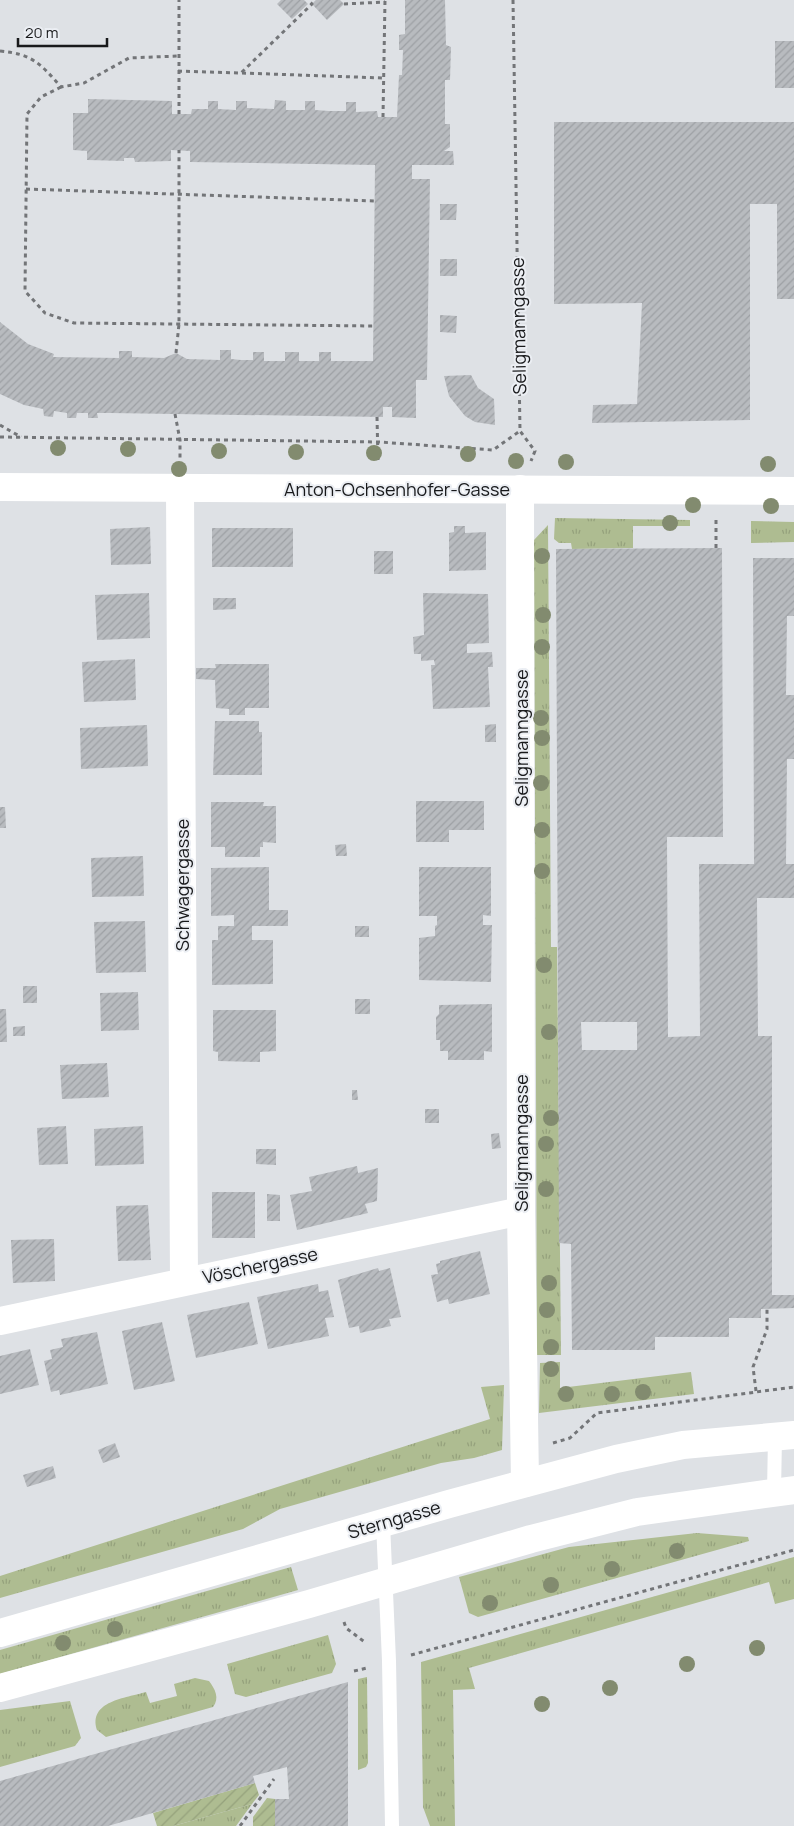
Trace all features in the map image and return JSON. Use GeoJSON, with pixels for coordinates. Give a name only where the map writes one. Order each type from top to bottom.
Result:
{"type":"FeatureCollection","features":[{"type":"Feature","properties":{"kind":"street","name":"Anton-Ochsenhofer-Gasse"},"geometry":{"type":"LineString","coordinates":[[0,487],[794,491]]}},
{"type":"Feature","properties":{"kind":"street","name":"Schwagergasse"},"geometry":{"type":"LineString","coordinates":[[180,489],[184,1281]]}},
{"type":"Feature","properties":{"kind":"street","name":"Seligmanngasse"},"geometry":{"type":"LineString","coordinates":[[520,489],[521,1211],[525,1483]]}},
{"type":"Feature","properties":{"kind":"street","name":"Vöschergasse"},"geometry":{"type":"LineString","coordinates":[[0,1321],[521,1211]]}},
{"type":"Feature","properties":{"kind":"street","name":"Sterngasse"},"geometry":{"type":"LineString","coordinates":[[0,1633],[383,1523],[616,1459],[683,1445],[784,1436]]}},
{"type":"Feature","properties":{"kind":"street"},"geometry":{"type":"LineString","coordinates":[[0,1688],[385,1582],[531,1539],[637,1512],[784,1491]]}},
{"type":"Feature","properties":{"kind":"lane"},"geometry":{"type":"LineString","coordinates":[[784,1436],[784,1491]]}},
{"type":"Feature","properties":{"kind":"lane"},"geometry":{"type":"LineString","coordinates":[[383,1523],[392,1826]]}},
{"type":"Feature","properties":{"kind":"path"},"geometry":{"type":"LineString","coordinates":[[179,0],[179,114]]}},
{"type":"Feature","properties":{"kind":"path"},"geometry":{"type":"LineString","coordinates":[[241,73],[312,4],[308,0]]}},
{"type":"Feature","properties":{"kind":"path","name":"Seligmanngasse"},"geometry":{"type":"LineString","coordinates":[[513,0],[520,431]]}},
{"type":"Feature","properties":{"kind":"path"},"geometry":{"type":"LineString","coordinates":[[344,4],[385,1],[383,117]]}},
{"type":"Feature","properties":{"kind":"path"},"geometry":{"type":"LineString","coordinates":[[0,51],[22,53],[45,68],[61,87]]}},
{"type":"Feature","properties":{"kind":"path"},"geometry":{"type":"LineString","coordinates":[[178,56],[128,58],[84,82],[61,87],[41,96],[27,114],[25,291],[45,312],[74,323],[374,326]]}},
{"type":"Feature","properties":{"kind":"path"},"geometry":{"type":"LineString","coordinates":[[178,71],[383,78]]}},
{"type":"Feature","properties":{"kind":"path"},"geometry":{"type":"LineString","coordinates":[[176,353],[180,324],[179,150]]}},
{"type":"Feature","properties":{"kind":"path"},"geometry":{"type":"LineString","coordinates":[[26,189],[375,201]]}},
{"type":"Feature","properties":{"kind":"path"},"geometry":{"type":"LineString","coordinates":[[175,414],[180,440],[180,489]]}},
{"type":"Feature","properties":{"kind":"path"},"geometry":{"type":"LineString","coordinates":[[377,417],[379,442],[377,488]]}},
{"type":"Feature","properties":{"kind":"path"},"geometry":{"type":"LineString","coordinates":[[0,425],[21,437]]}},
{"type":"Feature","properties":{"kind":"path"},"geometry":{"type":"LineString","coordinates":[[0,437],[379,442],[493,450],[520,431],[535,452],[520,489]]}},
{"type":"Feature","properties":{"kind":"path"},"geometry":{"type":"LineString","coordinates":[[756,1391],[753,1367],[767,1329],[767,1309]]}},
{"type":"Feature","properties":{"kind":"path"},"geometry":{"type":"LineString","coordinates":[[524,1450],[570,1438],[597,1413],[756,1391],[794,1388]]}},
{"type":"Feature","properties":{"kind":"path"},"geometry":{"type":"LineString","coordinates":[[418,1653],[794,1550]]}},
{"type":"Feature","properties":{"kind":"path"},"geometry":{"type":"LineString","coordinates":[[240,1826],[274,1779]]}},
{"type":"Feature","properties":{"kind":"green space"},"geometry":{"type":"Polygon","coordinates":[[[555,518],[690,520],[690,526],[633,526],[633,548],[572,549],[571,543],[559,543],[554,539],[555,518]]]}},
{"type":"Feature","properties":{"kind":"green space"},"geometry":{"type":"Polygon","coordinates":[[[751,521],[794,522],[794,542],[751,543],[751,521]]]}},
{"type":"Feature","properties":{"kind":"green space"},"geometry":{"type":"Polygon","coordinates":[[[548,525],[551,947],[557,947],[561,1355],[537,1355],[534,540],[548,525]]]}},
{"type":"Feature","properties":{"kind":"green space"},"geometry":{"type":"Polygon","coordinates":[[[560,1362],[560,1388],[691,1372],[694,1394],[539,1413],[540,1363],[560,1362]]]}},
{"type":"Feature","properties":{"kind":"green space"},"geometry":{"type":"Polygon","coordinates":[[[504,1385],[502,1450],[474,1458],[441,1463],[280,1509],[243,1529],[0,1598],[0,1576],[490,1419],[481,1387],[504,1385]]]}},
{"type":"Feature","properties":{"kind":"green space"},"geometry":{"type":"Polygon","coordinates":[[[697,1533],[748,1537],[749,1541],[478,1617],[469,1613],[459,1577],[569,1547],[697,1533]]]}},
{"type":"Feature","properties":{"kind":"green space"},"geometry":{"type":"Polygon","coordinates":[[[794,1557],[794,1599],[775,1604],[769,1582],[469,1668],[475,1689],[453,1690],[455,1826],[430,1826],[423,1807],[421,1662],[794,1557]]]}},
{"type":"Feature","properties":{"kind":"green space"},"geometry":{"type":"Polygon","coordinates":[[[291,1567],[298,1590],[0,1674],[0,1650],[291,1567]]]}},
{"type":"Feature","properties":{"kind":"green space"},"geometry":{"type":"Polygon","coordinates":[[[328,1635],[336,1664],[332,1673],[246,1697],[235,1694],[227,1664],[328,1635]]]}},
{"type":"Feature","properties":{"kind":"green space"},"geometry":{"type":"Polygon","coordinates":[[[367,1677],[368,1763],[366,1767],[358,1770],[358,1679],[367,1677]]]}},
{"type":"Feature","properties":{"kind":"green space"},"geometry":{"type":"Polygon","coordinates":[[[195,1678],[209,1681],[213,1687],[216,1700],[213,1707],[106,1737],[97,1730],[96,1720],[98,1713],[111,1702],[146,1692],[150,1703],[177,1696],[174,1684],[195,1678]]]}},
{"type":"Feature","properties":{"kind":"green space"},"geometry":{"type":"Polygon","coordinates":[[[70,1701],[81,1738],[75,1746],[0,1767],[0,1710],[70,1701]]]}},
{"type":"Feature","properties":{"kind":"green space"},"geometry":{"type":"Polygon","coordinates":[[[255,1783],[259,1795],[252,1804],[173,1826],[157,1826],[153,1813],[255,1783]]]}},
{"type":"Feature","properties":{"kind":"green space"},"geometry":{"type":"Polygon","coordinates":[[[267,1798],[275,1799],[275,1826],[253,1826],[253,1817],[267,1798]]]}},
{"type":"Feature","properties":{"kind":"green space"},"geometry":{"type":"Polygon","coordinates":[[[252,1804],[236,1826],[173,1826],[252,1804]]]}},
{"type":"Feature","properties":{"kind":"building"},"geometry":{"type":"Polygon","coordinates":[[[281,0],[304,0],[308,4],[292,19],[277,4],[281,0]]]}},
{"type":"Feature","properties":{"kind":"building"},"geometry":{"type":"Polygon","coordinates":[[[316,0],[340,0],[344,4],[327,20],[312,4],[316,0]]]}},
{"type":"Feature","properties":{"kind":"building"},"geometry":{"type":"Polygon","coordinates":[[[405,0],[445,0],[446,45],[451,47],[450,80],[445,80],[445,124],[450,124],[450,147],[444,151],[453,151],[454,165],[412,165],[412,179],[430,179],[427,380],[416,380],[416,418],[392,417],[392,407],[383,407],[383,417],[97,413],[98,418],[88,418],[88,413],[77,413],[76,418],[67,418],[67,413],[54,411],[53,417],[44,416],[43,409],[24,405],[0,394],[0,322],[28,344],[54,354],[53,357],[119,358],[119,351],[132,351],[132,357],[164,358],[176,353],[187,359],[220,360],[220,350],[231,350],[231,359],[241,360],[253,360],[253,352],[264,352],[264,361],[285,361],[285,352],[299,352],[299,361],[319,361],[319,352],[331,352],[331,361],[373,361],[375,165],[190,162],[190,151],[171,150],[171,161],[135,162],[134,158],[124,158],[124,161],[87,160],[87,151],[73,150],[73,113],[88,113],[88,99],[172,101],[172,114],[191,114],[192,109],[208,109],[208,101],[218,101],[218,109],[236,110],[236,101],[247,101],[247,108],[274,109],[275,100],[286,101],[286,110],[305,110],[305,101],[315,101],[315,110],[346,111],[346,102],[356,102],[356,112],[377,111],[378,117],[397,117],[399,75],[402,75],[403,50],[399,50],[399,35],[405,34],[405,0]]]}},
{"type":"Feature","properties":{"kind":"building"},"geometry":{"type":"Polygon","coordinates":[[[775,41],[794,41],[794,88],[775,88],[775,41]]]}},
{"type":"Feature","properties":{"kind":"building"},"geometry":{"type":"Polygon","coordinates":[[[554,122],[794,122],[794,299],[777,299],[777,204],[750,204],[750,420],[592,423],[593,405],[637,404],[642,303],[554,304],[554,122]]]}},
{"type":"Feature","properties":{"kind":"building"},"geometry":{"type":"Polygon","coordinates":[[[440,204],[457,204],[456,220],[440,220],[440,204]]]}},
{"type":"Feature","properties":{"kind":"building"},"geometry":{"type":"Polygon","coordinates":[[[440,259],[457,259],[457,276],[440,276],[440,259]]]}},
{"type":"Feature","properties":{"kind":"building"},"geometry":{"type":"Polygon","coordinates":[[[440,315],[457,316],[456,333],[440,332],[440,315]]]}},
{"type":"Feature","properties":{"kind":"building"},"geometry":{"type":"Polygon","coordinates":[[[471,375],[478,388],[494,399],[495,425],[475,422],[465,416],[449,396],[444,376],[471,375]]]}},
{"type":"Feature","properties":{"kind":"building"},"geometry":{"type":"Polygon","coordinates":[[[454,526],[465,526],[465,533],[486,532],[486,570],[449,571],[449,533],[454,532],[454,526]]]}},
{"type":"Feature","properties":{"kind":"building"},"geometry":{"type":"Polygon","coordinates":[[[150,527],[151,564],[111,565],[110,529],[150,527]]]}},
{"type":"Feature","properties":{"kind":"building"},"geometry":{"type":"Polygon","coordinates":[[[212,528],[293,528],[293,567],[212,567],[212,528]]]}},
{"type":"Feature","properties":{"kind":"building"},"geometry":{"type":"Polygon","coordinates":[[[722,548],[723,837],[667,837],[668,1037],[700,1036],[699,864],[754,864],[753,558],[794,558],[794,616],[787,616],[786,695],[794,695],[794,759],[787,759],[786,864],[794,864],[794,898],[757,898],[758,1036],[772,1036],[772,1295],[794,1295],[794,1308],[761,1309],[761,1318],[729,1318],[729,1337],[655,1337],[655,1350],[572,1350],[571,1244],[559,1243],[556,549],[722,548]],[[581,1022],[582,1050],[637,1050],[637,1022],[581,1022]]]}},
{"type":"Feature","properties":{"kind":"building"},"geometry":{"type":"Polygon","coordinates":[[[374,551],[393,551],[393,574],[374,574],[374,551]]]}},
{"type":"Feature","properties":{"kind":"building"},"geometry":{"type":"Polygon","coordinates":[[[149,593],[150,638],[97,640],[95,595],[149,593]]]}},
{"type":"Feature","properties":{"kind":"building"},"geometry":{"type":"Polygon","coordinates":[[[423,593],[488,594],[489,643],[467,644],[467,653],[492,652],[493,667],[488,667],[490,707],[433,709],[431,665],[435,665],[434,660],[421,661],[421,654],[414,654],[413,637],[424,635],[423,593]]]}},
{"type":"Feature","properties":{"kind":"building"},"geometry":{"type":"Polygon","coordinates":[[[213,598],[236,598],[236,609],[213,610],[213,598]]]}},
{"type":"Feature","properties":{"kind":"building"},"geometry":{"type":"Polygon","coordinates":[[[135,659],[136,700],[84,702],[82,662],[135,659]]]}},
{"type":"Feature","properties":{"kind":"building"},"geometry":{"type":"Polygon","coordinates":[[[215,664],[269,664],[269,708],[245,708],[245,715],[229,715],[229,709],[216,708],[215,680],[196,679],[196,668],[216,668],[215,664]]]}},
{"type":"Feature","properties":{"kind":"building"},"geometry":{"type":"Polygon","coordinates":[[[215,721],[259,721],[259,732],[262,732],[262,775],[213,775],[215,721]]]}},
{"type":"Feature","properties":{"kind":"building"},"geometry":{"type":"Polygon","coordinates":[[[496,724],[496,742],[485,742],[485,725],[496,724]]]}},
{"type":"Feature","properties":{"kind":"building"},"geometry":{"type":"Polygon","coordinates":[[[147,725],[148,766],[81,769],[80,728],[147,725]]]}},
{"type":"Feature","properties":{"kind":"building"},"geometry":{"type":"Polygon","coordinates":[[[416,801],[484,801],[484,830],[449,830],[449,842],[416,842],[416,801]]]}},
{"type":"Feature","properties":{"kind":"building"},"geometry":{"type":"Polygon","coordinates":[[[211,802],[264,802],[263,806],[276,806],[276,843],[263,842],[263,847],[260,847],[260,857],[225,857],[225,847],[211,847],[211,802]]]}},
{"type":"Feature","properties":{"kind":"building"},"geometry":{"type":"Polygon","coordinates":[[[0,807],[5,807],[6,828],[0,828],[0,807]]]}},
{"type":"Feature","properties":{"kind":"building"},"geometry":{"type":"Polygon","coordinates":[[[346,844],[347,856],[336,856],[335,845],[346,844]]]}},
{"type":"Feature","properties":{"kind":"building"},"geometry":{"type":"Polygon","coordinates":[[[143,856],[144,896],[92,897],[91,858],[143,856]]]}},
{"type":"Feature","properties":{"kind":"building"},"geometry":{"type":"Polygon","coordinates":[[[269,867],[269,910],[288,910],[288,926],[252,926],[252,940],[273,940],[273,984],[212,985],[212,940],[218,940],[218,926],[234,926],[234,915],[211,916],[211,868],[269,867]]]}},
{"type":"Feature","properties":{"kind":"building"},"geometry":{"type":"Polygon","coordinates":[[[419,867],[491,867],[491,916],[483,915],[483,925],[492,925],[491,982],[419,980],[419,938],[435,936],[437,916],[419,916],[419,867]]]}},
{"type":"Feature","properties":{"kind":"building"},"geometry":{"type":"Polygon","coordinates":[[[145,921],[146,972],[96,973],[94,922],[145,921]]]}},
{"type":"Feature","properties":{"kind":"building"},"geometry":{"type":"Polygon","coordinates":[[[355,926],[369,926],[369,937],[355,937],[355,926]]]}},
{"type":"Feature","properties":{"kind":"building"},"geometry":{"type":"Polygon","coordinates":[[[23,986],[37,986],[37,1003],[23,1003],[23,986]]]}},
{"type":"Feature","properties":{"kind":"building"},"geometry":{"type":"Polygon","coordinates":[[[138,992],[139,1030],[101,1031],[100,993],[138,992]]]}},
{"type":"Feature","properties":{"kind":"building"},"geometry":{"type":"Polygon","coordinates":[[[355,999],[370,999],[370,1014],[355,1014],[355,999]]]}},
{"type":"Feature","properties":{"kind":"building"},"geometry":{"type":"Polygon","coordinates":[[[492,1004],[492,1052],[484,1051],[484,1060],[448,1060],[448,1051],[440,1051],[440,1040],[436,1040],[436,1017],[439,1014],[439,1005],[492,1004]]]}},
{"type":"Feature","properties":{"kind":"building"},"geometry":{"type":"Polygon","coordinates":[[[0,1009],[6,1009],[7,1042],[0,1042],[0,1009]]]}},
{"type":"Feature","properties":{"kind":"building"},"geometry":{"type":"Polygon","coordinates":[[[213,1010],[276,1010],[276,1051],[260,1052],[260,1062],[218,1061],[218,1052],[213,1051],[213,1010]]]}},
{"type":"Feature","properties":{"kind":"building"},"geometry":{"type":"Polygon","coordinates":[[[25,1026],[25,1036],[13,1036],[13,1027],[25,1026]]]}},
{"type":"Feature","properties":{"kind":"building"},"geometry":{"type":"Polygon","coordinates":[[[107,1063],[109,1097],[62,1099],[60,1065],[107,1063]]]}},
{"type":"Feature","properties":{"kind":"building"},"geometry":{"type":"Polygon","coordinates":[[[352,1090],[357,1090],[358,1100],[352,1100],[352,1090]]]}},
{"type":"Feature","properties":{"kind":"building"},"geometry":{"type":"Polygon","coordinates":[[[425,1109],[439,1109],[439,1123],[425,1123],[425,1109]]]}},
{"type":"Feature","properties":{"kind":"building"},"geometry":{"type":"Polygon","coordinates":[[[66,1126],[68,1164],[39,1165],[37,1128],[66,1126]]]}},
{"type":"Feature","properties":{"kind":"building"},"geometry":{"type":"Polygon","coordinates":[[[143,1126],[144,1164],[95,1166],[94,1129],[143,1126]]]}},
{"type":"Feature","properties":{"kind":"building"},"geometry":{"type":"Polygon","coordinates":[[[499,1133],[501,1148],[492,1149],[491,1134],[499,1133]]]}},
{"type":"Feature","properties":{"kind":"building"},"geometry":{"type":"Polygon","coordinates":[[[256,1149],[276,1149],[276,1165],[256,1164],[256,1149]]]}},
{"type":"Feature","properties":{"kind":"building"},"geometry":{"type":"Polygon","coordinates":[[[357,1166],[358,1173],[378,1168],[377,1201],[365,1204],[368,1213],[297,1230],[290,1195],[312,1191],[309,1177],[357,1166]]]}},
{"type":"Feature","properties":{"kind":"building"},"geometry":{"type":"Polygon","coordinates":[[[212,1192],[255,1192],[255,1238],[212,1238],[212,1192]]]}},
{"type":"Feature","properties":{"kind":"building"},"geometry":{"type":"Polygon","coordinates":[[[267,1194],[280,1195],[280,1221],[267,1221],[267,1194]]]}},
{"type":"Feature","properties":{"kind":"building"},"geometry":{"type":"Polygon","coordinates":[[[148,1205],[151,1260],[118,1261],[116,1206],[148,1205]]]}},
{"type":"Feature","properties":{"kind":"building"},"geometry":{"type":"Polygon","coordinates":[[[54,1239],[55,1281],[13,1283],[11,1240],[54,1239]]]}},
{"type":"Feature","properties":{"kind":"building"},"geometry":{"type":"Polygon","coordinates":[[[480,1251],[490,1294],[449,1304],[448,1299],[437,1302],[431,1275],[438,1274],[436,1264],[440,1263],[440,1261],[480,1251]]]}},
{"type":"Feature","properties":{"kind":"building"},"geometry":{"type":"Polygon","coordinates":[[[378,1268],[379,1271],[390,1268],[401,1317],[389,1319],[391,1326],[360,1333],[359,1326],[349,1328],[338,1280],[378,1268]]]}},
{"type":"Feature","properties":{"kind":"building"},"geometry":{"type":"Polygon","coordinates":[[[318,1284],[319,1292],[328,1290],[334,1317],[325,1318],[329,1336],[268,1349],[257,1297],[318,1284]]]}},
{"type":"Feature","properties":{"kind":"building"},"geometry":{"type":"Polygon","coordinates":[[[249,1302],[258,1344],[196,1358],[187,1315],[249,1302]]]}},
{"type":"Feature","properties":{"kind":"building"},"geometry":{"type":"Polygon","coordinates":[[[162,1322],[175,1381],[134,1390],[122,1331],[162,1322]]]}},
{"type":"Feature","properties":{"kind":"building"},"geometry":{"type":"Polygon","coordinates":[[[97,1332],[108,1384],[60,1395],[59,1390],[51,1392],[44,1361],[52,1359],[50,1350],[63,1347],[61,1339],[97,1332]]]}},
{"type":"Feature","properties":{"kind":"building"},"geometry":{"type":"Polygon","coordinates":[[[30,1349],[39,1385],[0,1394],[0,1356],[30,1349]]]}},
{"type":"Feature","properties":{"kind":"building"},"geometry":{"type":"Polygon","coordinates":[[[115,1443],[120,1457],[103,1463],[98,1450],[115,1443]]]}},
{"type":"Feature","properties":{"kind":"building"},"geometry":{"type":"Polygon","coordinates":[[[53,1466],[56,1478],[27,1487],[23,1475],[53,1466]]]}},
{"type":"Feature","properties":{"kind":"building"},"geometry":{"type":"Polygon","coordinates":[[[348,1682],[348,1826],[275,1826],[275,1799],[289,1799],[287,1767],[253,1776],[255,1783],[108,1826],[0,1826],[0,1781],[348,1682]]]}}]}
